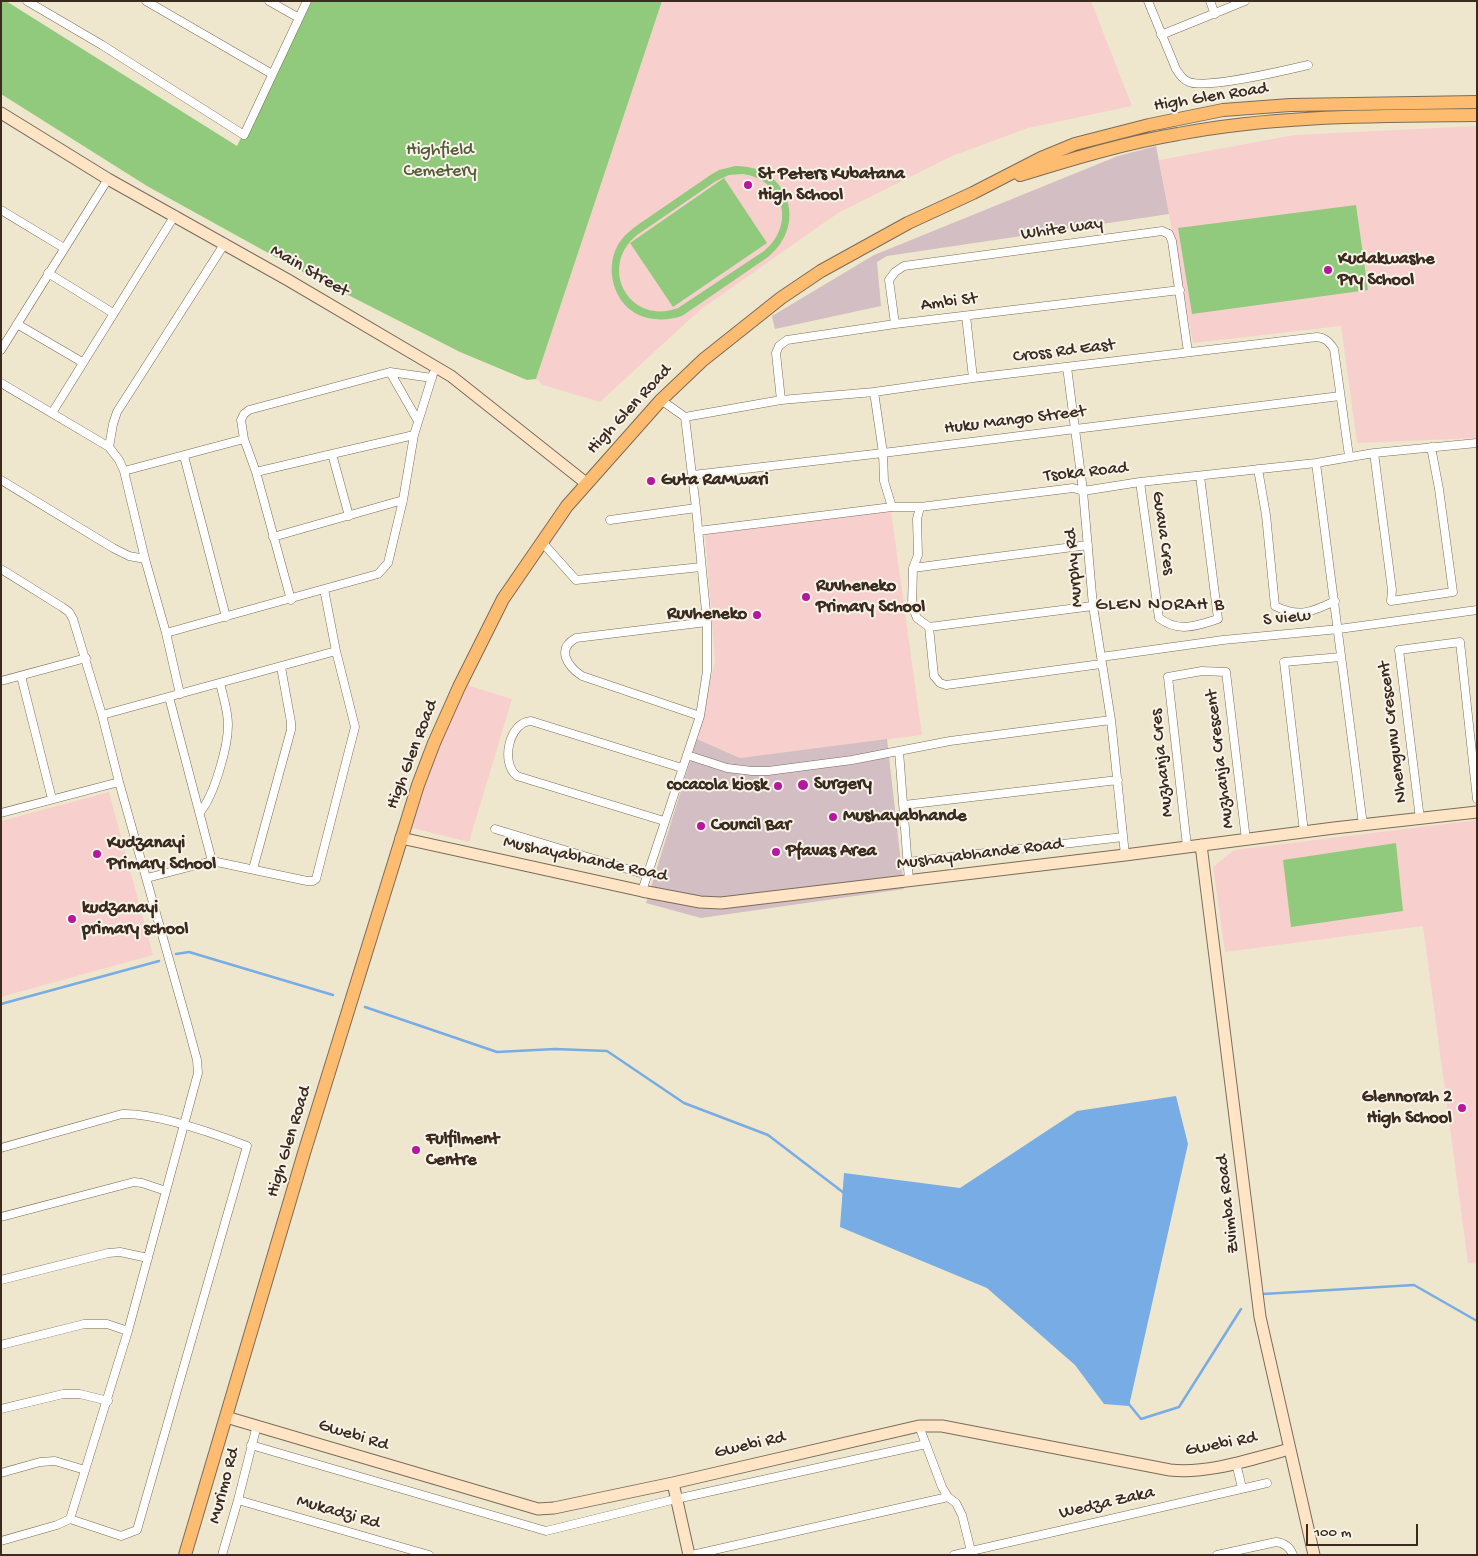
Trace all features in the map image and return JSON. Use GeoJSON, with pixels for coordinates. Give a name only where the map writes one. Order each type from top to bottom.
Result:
{"type":"FeatureCollection","features":[{"type":"Feature","properties":{"kind":"main road","name":"High Glen Road"},"geometry":{"type":"LineString","coordinates":[[184,1555],[304,1153],[418,785],[459,686],[503,599],[567,506],[586,483],[661,400],[703,360],[781,298],[821,271],[908,223],[1041,158],[1075,144],[1149,125],[1223,110],[1290,105],[1477,102]]}},
{"type":"Feature","properties":{"kind":"main road","name":"High Glen Road"},"geometry":{"type":"LineString","coordinates":[[991,184],[1114,147],[1178,133],[1227,126],[1291,120],[1391,116],[1477,116]]}},
{"type":"Feature","properties":{"kind":"street"},"geometry":{"type":"LineString","coordinates":[[27,1],[102,45],[244,135],[307,1]]}},
{"type":"Feature","properties":{"kind":"street"},"geometry":{"type":"LineString","coordinates":[[146,1],[272,74]]}},
{"type":"Feature","properties":{"kind":"street"},"geometry":{"type":"LineString","coordinates":[[269,1],[299,18]]}},
{"type":"Feature","properties":{"kind":"street"},"geometry":{"type":"LineString","coordinates":[[1148,1],[1176,69],[1190,83],[1275,74],[1308,65]]}},
{"type":"Feature","properties":{"kind":"street"},"geometry":{"type":"LineString","coordinates":[[1210,1],[1215,14]]}},
{"type":"Feature","properties":{"kind":"street"},"geometry":{"type":"LineString","coordinates":[[1161,34],[1245,1]]}},
{"type":"Feature","properties":{"kind":"street","name":"Main Street"},"geometry":{"type":"LineString","coordinates":[[1,112],[108,179],[225,243],[434,373],[451,376],[586,483]]}},
{"type":"Feature","properties":{"kind":"street"},"geometry":{"type":"LineString","coordinates":[[1,350],[108,179]]}},
{"type":"Feature","properties":{"kind":"street"},"geometry":{"type":"LineString","coordinates":[[1,210],[64,248]]}},
{"type":"Feature","properties":{"kind":"street"},"geometry":{"type":"LineString","coordinates":[[52,413],[175,215]]}},
{"type":"Feature","properties":{"kind":"street","name":"White way"},"geometry":{"type":"LineString","coordinates":[[895,324],[889,280],[895,272],[904,266],[1162,231],[1169,234],[1172,241],[1188,352]]}},
{"type":"Feature","properties":{"kind":"street"},"geometry":{"type":"LineString","coordinates":[[109,447],[117,412],[225,243]]}},
{"type":"Feature","properties":{"kind":"street"},"geometry":{"type":"LineString","coordinates":[[48,273],[113,313]]}},
{"type":"Feature","properties":{"kind":"street","name":"Ambi St"},"geometry":{"type":"LineString","coordinates":[[780,400],[776,353],[779,346],[787,340],[895,324],[1180,290]]}},
{"type":"Feature","properties":{"kind":"street"},"geometry":{"type":"LineString","coordinates":[[966,316],[973,378]]}},
{"type":"Feature","properties":{"kind":"street"},"geometry":{"type":"LineString","coordinates":[[17,324],[82,362]]}},
{"type":"Feature","properties":{"kind":"street","name":"Cross Rd East"},"geometry":{"type":"LineString","coordinates":[[685,418],[780,400],[874,392],[973,378],[1317,337],[1329,341],[1334,349],[1349,456]]}},
{"type":"Feature","properties":{"kind":"street","name":"Murphy Rd"},"geometry":{"type":"LineString","coordinates":[[1067,367],[1083,491],[1093,606],[1111,720],[1125,856]]}},
{"type":"Feature","properties":{"kind":"street"},"geometry":{"type":"LineString","coordinates":[[390,372],[418,421]]}},
{"type":"Feature","properties":{"kind":"street"},"geometry":{"type":"LineString","coordinates":[[166,633],[291,600],[378,574],[388,563],[404,500],[414,435],[434,373],[390,372],[249,410],[244,414],[241,420],[244,439],[256,472],[291,600]]}},
{"type":"Feature","properties":{"kind":"street"},"geometry":{"type":"LineString","coordinates":[[1,383],[109,447],[119,460],[124,471],[180,694]]}},
{"type":"Feature","properties":{"kind":"street"},"geometry":{"type":"LineString","coordinates":[[874,392],[883,453],[884,481],[892,507]]}},
{"type":"Feature","properties":{"kind":"street","name":"Huku Mango Street"},"geometry":{"type":"LineString","coordinates":[[693,475],[1340,396]]}},
{"type":"Feature","properties":{"kind":"street"},"geometry":{"type":"LineString","coordinates":[[642,891],[700,716],[708,671],[707,622],[693,475],[685,418],[661,400]]}},
{"type":"Feature","properties":{"kind":"street"},"geometry":{"type":"LineString","coordinates":[[256,472],[414,435]]}},
{"type":"Feature","properties":{"kind":"street"},"geometry":{"type":"LineString","coordinates":[[124,471],[244,439]]}},
{"type":"Feature","properties":{"kind":"street","name":"Tsoka Road"},"geometry":{"type":"LineString","coordinates":[[698,531],[892,507],[920,507],[1073,488],[1083,491],[1140,482],[1316,463],[1349,456],[1477,442]]}},
{"type":"Feature","properties":{"kind":"street"},"geometry":{"type":"LineString","coordinates":[[1374,453],[1392,590],[1391,601],[1453,592],[1439,489],[1431,447]]}},
{"type":"Feature","properties":{"kind":"street"},"geometry":{"type":"LineString","coordinates":[[332,454],[349,516]]}},
{"type":"Feature","properties":{"kind":"street"},"geometry":{"type":"LineString","coordinates":[[184,456],[226,617]]}},
{"type":"Feature","properties":{"kind":"street"},"geometry":{"type":"LineString","coordinates":[[1316,463],[1363,825]]}},
{"type":"Feature","properties":{"kind":"street"},"geometry":{"type":"LineString","coordinates":[[1258,469],[1267,523],[1275,606],[1292,614],[1304,613],[1316,611],[1335,601]]}},
{"type":"Feature","properties":{"kind":"street","name":"Guava Cres"},"geometry":{"type":"LineString","coordinates":[[1140,482],[1159,618],[1167,624],[1192,627],[1218,619],[1200,476]]}},
{"type":"Feature","properties":{"kind":"street"},"geometry":{"type":"LineString","coordinates":[[1,480],[114,548],[129,556],[145,558]]}},
{"type":"Feature","properties":{"kind":"street"},"geometry":{"type":"LineString","coordinates":[[273,537],[404,500]]}},
{"type":"Feature","properties":{"kind":"street"},"geometry":{"type":"LineString","coordinates":[[920,507],[917,519],[918,555],[913,568],[912,606],[917,618],[929,627],[1093,606]]}},
{"type":"Feature","properties":{"kind":"street"},"geometry":{"type":"LineString","coordinates":[[610,520],[696,508]]}},
{"type":"Feature","properties":{"kind":"street"},"geometry":{"type":"LineString","coordinates":[[542,542],[576,580],[701,567]]}},
{"type":"Feature","properties":{"kind":"street"},"geometry":{"type":"LineString","coordinates":[[913,568],[1088,545]]}},
{"type":"Feature","properties":{"kind":"street"},"geometry":{"type":"LineString","coordinates":[[1,569],[69,612],[74,619],[197,1060],[198,1072],[108,1401],[70,1519]]}},
{"type":"Feature","properties":{"kind":"street"},"geometry":{"type":"LineString","coordinates":[[147,878],[212,862],[310,882],[316,879],[356,727],[336,651],[324,589]]}},
{"type":"Feature","properties":{"kind":"street","name":"S view"},"geometry":{"type":"LineString","coordinates":[[929,627],[934,676],[940,683],[946,685],[1223,640],[1338,629],[1477,610]]}},
{"type":"Feature","properties":{"kind":"street"},"geometry":{"type":"LineString","coordinates":[[700,716],[582,676],[574,671],[568,663],[565,654],[566,647],[576,638],[707,622]]}},
{"type":"Feature","properties":{"kind":"street","name":"Nhengunu Crescent"},"geometry":{"type":"LineString","coordinates":[[1420,819],[1399,650],[1460,642],[1477,799]]}},
{"type":"Feature","properties":{"kind":"street"},"geometry":{"type":"LineString","coordinates":[[102,715],[336,651]]}},
{"type":"Feature","properties":{"kind":"street"},"geometry":{"type":"LineString","coordinates":[[1304,832],[1284,662],[1341,657]]}},
{"type":"Feature","properties":{"kind":"street"},"geometry":{"type":"LineString","coordinates":[[1,681],[86,658]]}},
{"type":"Feature","properties":{"kind":"street"},"geometry":{"type":"LineString","coordinates":[[253,869],[290,730],[291,722],[281,667]]}},
{"type":"Feature","properties":{"kind":"street","name":"Muzhanja Crescent"},"geometry":{"type":"LineString","coordinates":[[1168,677],[1202,671],[1226,672],[1246,840]]}},
{"type":"Feature","properties":{"kind":"street"},"geometry":{"type":"LineString","coordinates":[[21,676],[52,799]]}},
{"type":"Feature","properties":{"kind":"street","name":"Muzhanja Cres"},"geometry":{"type":"LineString","coordinates":[[1168,677],[1187,846]]}},
{"type":"Feature","properties":{"kind":"street"},"geometry":{"type":"LineString","coordinates":[[200,812],[211,795],[226,741],[228,726],[220,683]]}},
{"type":"Feature","properties":{"kind":"street"},"geometry":{"type":"LineString","coordinates":[[169,697],[212,862]]}},
{"type":"Feature","properties":{"kind":"street"},"geometry":{"type":"LineString","coordinates":[[664,821],[517,776],[511,771],[508,764],[509,748],[513,735],[518,726],[531,720],[682,768]]}},
{"type":"Feature","properties":{"kind":"street"},"geometry":{"type":"LineString","coordinates":[[687,755],[726,768],[768,771],[852,760],[950,741],[1111,720]]}},
{"type":"Feature","properties":{"kind":"street"},"geometry":{"type":"LineString","coordinates":[[899,751],[909,881]]}},
{"type":"Feature","properties":{"kind":"street"},"geometry":{"type":"LineString","coordinates":[[904,805],[1118,780]]}},
{"type":"Feature","properties":{"kind":"street"},"geometry":{"type":"LineString","coordinates":[[1,813],[119,782]]}},
{"type":"Feature","properties":{"kind":"street","name":"Mushayabhande Road"},"geometry":{"type":"LineString","coordinates":[[401,838],[642,891],[700,902],[720,903],[1125,856],[1187,846],[1477,812]]}},
{"type":"Feature","properties":{"kind":"street"},"geometry":{"type":"LineString","coordinates":[[495,828],[647,874]]}},
{"type":"Feature","properties":{"kind":"street"},"geometry":{"type":"LineString","coordinates":[[908,862],[1123,838]]}},
{"type":"Feature","properties":{"kind":"street","name":"Zvimba Road"},"geometry":{"type":"LineString","coordinates":[[1201,845],[1260,1317],[1314,1555]]}},
{"type":"Feature","properties":{"kind":"street"},"geometry":{"type":"LineString","coordinates":[[1,1148],[122,1114],[141,1115],[183,1125],[247,1146],[137,1530],[121,1536],[70,1519],[57,1525],[1,1541]]}},
{"type":"Feature","properties":{"kind":"street"},"geometry":{"type":"LineString","coordinates":[[1,1217],[134,1182],[166,1191]]}},
{"type":"Feature","properties":{"kind":"street"},"geometry":{"type":"LineString","coordinates":[[1,1280],[108,1253],[120,1252],[148,1258]]}},
{"type":"Feature","properties":{"kind":"street"},"geometry":{"type":"LineString","coordinates":[[1,1345],[84,1324],[107,1324],[128,1331]]}},
{"type":"Feature","properties":{"kind":"street"},"geometry":{"type":"LineString","coordinates":[[1,1410],[63,1394],[80,1394],[108,1401]]}},
{"type":"Feature","properties":{"kind":"street","name":"Gwebi Rd"},"geometry":{"type":"LineString","coordinates":[[226,1417],[538,1509],[554,1508],[919,1426],[942,1426],[1170,1470],[1197,1471],[1290,1449]]}},
{"type":"Feature","properties":{"kind":"street","name":"Murimo Rd"},"geometry":{"type":"LineString","coordinates":[[224,1554],[257,1425]]}},
{"type":"Feature","properties":{"kind":"street"},"geometry":{"type":"LineString","coordinates":[[919,1426],[942,1487],[948,1497],[956,1504],[962,1515],[972,1551]]}},
{"type":"Feature","properties":{"kind":"street"},"geometry":{"type":"LineString","coordinates":[[251,1445],[546,1531],[676,1499],[926,1444]]}},
{"type":"Feature","properties":{"kind":"street"},"geometry":{"type":"LineString","coordinates":[[1,1473],[40,1462],[55,1460],[85,1470]]}},
{"type":"Feature","properties":{"kind":"street"},"geometry":{"type":"LineString","coordinates":[[1236,1463],[1242,1488]]}},
{"type":"Feature","properties":{"kind":"street"},"geometry":{"type":"LineString","coordinates":[[673,1482],[691,1555],[948,1497]]}},
{"type":"Feature","properties":{"kind":"street","name":"Wedza Zaka"},"geometry":{"type":"LineString","coordinates":[[954,1555],[1267,1483]]}},
{"type":"Feature","properties":{"kind":"street","name":"Mukadzi Rd"},"geometry":{"type":"LineString","coordinates":[[238,1500],[429,1555]]}},
{"type":"Feature","properties":{"kind":"street"},"geometry":{"type":"LineString","coordinates":[[1217,1555],[1276,1542],[1288,1546],[1293,1555]]}},
{"type":"Feature","properties":{"kind":"shaded area","name":"St Peters Kubatana High School"},"geometry":{"type":"Polygon","coordinates":[[[662,1],[1091,1],[1132,106],[1028,128],[952,156],[838,213],[700,310],[600,402],[543,385],[536,379],[662,1]]]}},
{"type":"Feature","properties":{"kind":"shaded area","name":"Kudakwashe Pry School"},"geometry":{"type":"Polygon","coordinates":[[[1477,126],[1477,438],[1357,443],[1341,326],[1193,343],[1159,160],[1294,135],[1477,126]]]}},
{"type":"Feature","properties":{"kind":"shaded area"},"geometry":{"type":"Polygon","coordinates":[[[1156,146],[1169,214],[887,256],[877,262],[881,306],[775,329],[772,316],[874,255],[1118,156],[1156,146]]]}},
{"type":"Feature","properties":{"kind":"shaded area","name":"Ruvheneko Primary School"},"geometry":{"type":"Polygon","coordinates":[[[891,511],[922,735],[740,758],[697,739],[715,661],[705,533],[891,511]]]}},
{"type":"Feature","properties":{"kind":"shaded area"},"geometry":{"type":"Polygon","coordinates":[[[467,685],[512,699],[469,842],[412,828],[426,773],[467,685]]]}},
{"type":"Feature","properties":{"kind":"shaded area"},"geometry":{"type":"Polygon","coordinates":[[[697,739],[740,758],[887,739],[904,889],[701,918],[646,903],[697,739]]]}},
{"type":"Feature","properties":{"kind":"shaded area","name":"kudzanayi primary school"},"geometry":{"type":"Polygon","coordinates":[[[109,792],[153,955],[1,997],[1,821],[109,792]]]}},
{"type":"Feature","properties":{"kind":"shaded area","name":"Glennorah 2 High School"},"geometry":{"type":"Polygon","coordinates":[[[1477,820],[1477,1264],[1468,1263],[1423,926],[1225,952],[1213,867],[1234,850],[1477,820]]]}},
{"type":"Feature","properties":{"kind":"green space","name":"Highfield Cemetery"},"geometry":{"type":"Polygon","coordinates":[[[1,1],[6,1],[237,146],[298,21],[310,1],[662,1],[536,379],[527,380],[460,352],[299,270],[147,186],[1,94],[1,1]]]}},
{"type":"Feature","properties":{"kind":"green space"},"geometry":{"type":"Polygon","coordinates":[[[735,166],[753,168],[768,175],[780,186],[787,199],[790,213],[788,229],[781,244],[768,257],[682,316],[661,320],[640,316],[628,308],[622,301],[614,284],[612,265],[617,247],[633,228],[719,170],[735,166]],[[743,174],[729,175],[716,181],[637,235],[625,248],[620,263],[620,277],[624,291],[633,302],[646,309],[661,311],[678,308],[764,251],[774,240],[780,229],[781,205],[776,194],[768,185],[757,178],[743,174]]]}},
{"type":"Feature","properties":{"kind":"green space"},"geometry":{"type":"Polygon","coordinates":[[[724,178],[767,243],[673,307],[630,243],[724,178]]]}},
{"type":"Feature","properties":{"kind":"green space"},"geometry":{"type":"Polygon","coordinates":[[[1356,205],[1368,290],[1192,314],[1178,228],[1356,205]]]}},
{"type":"Feature","properties":{"kind":"green space"},"geometry":{"type":"Polygon","coordinates":[[[1396,843],[1403,911],[1291,927],[1283,860],[1396,843]]]}},
{"type":"Feature","properties":{"kind":"water"},"geometry":{"type":"Polygon","coordinates":[[[1176,1096],[1188,1144],[1129,1406],[1104,1404],[1075,1365],[987,1288],[840,1227],[844,1173],[960,1188],[1077,1111],[1176,1096]]]}},
{"type":"Feature","properties":{"kind":"waterway"},"geometry":{"type":"LineString","coordinates":[[176,954],[189,952],[333,995]]}},
{"type":"Feature","properties":{"kind":"waterway"},"geometry":{"type":"LineString","coordinates":[[1,1004],[159,961]]}},
{"type":"Feature","properties":{"kind":"waterway"},"geometry":{"type":"LineString","coordinates":[[365,1007],[497,1052],[555,1049],[607,1051],[684,1103],[768,1135],[844,1193]]}},
{"type":"Feature","properties":{"kind":"waterway"},"geometry":{"type":"LineString","coordinates":[[1263,1294],[1414,1285],[1477,1321]]}},
{"type":"Feature","properties":{"kind":"waterway"},"geometry":{"type":"LineString","coordinates":[[1128,1403],[1141,1419],[1179,1407],[1241,1309]]}},
{"type":"Feature","properties":{"kind":"place","name":"St Peters Kubatana High School"},"geometry":{"type":"Point","coordinates":[748,185]}},
{"type":"Feature","properties":{"kind":"place","name":"Kudakwashe Pry School"},"geometry":{"type":"Point","coordinates":[1328,270]}},
{"type":"Feature","properties":{"kind":"place","name":"Guta RaMwari"},"geometry":{"type":"Point","coordinates":[651,481]}},
{"type":"Feature","properties":{"kind":"place","name":"Ruvheneko Primary School"},"geometry":{"type":"Point","coordinates":[806,597]}},
{"type":"Feature","properties":{"kind":"place","name":"Ruvheneko"},"geometry":{"type":"Point","coordinates":[757,615]}},
{"type":"Feature","properties":{"kind":"place","name":"Surgery"},"geometry":{"type":"Point","coordinates":[803,785]}},
{"type":"Feature","properties":{"kind":"place","name":"cocacola kiosk"},"geometry":{"type":"Point","coordinates":[778,786]}},
{"type":"Feature","properties":{"kind":"place","name":"Mushayabhande"},"geometry":{"type":"Point","coordinates":[833,817]}},
{"type":"Feature","properties":{"kind":"place","name":"Council Bar"},"geometry":{"type":"Point","coordinates":[701,826]}},
{"type":"Feature","properties":{"kind":"place","name":"Pfavas Area"},"geometry":{"type":"Point","coordinates":[776,852]}},
{"type":"Feature","properties":{"kind":"place","name":"Kudzanayi Primary School"},"geometry":{"type":"Point","coordinates":[97,854]}},
{"type":"Feature","properties":{"kind":"place","name":"kudzanayi primary school"},"geometry":{"type":"Point","coordinates":[72,919]}},
{"type":"Feature","properties":{"kind":"place","name":"Glennorah 2 High School"},"geometry":{"type":"Point","coordinates":[1462,1108]}},
{"type":"Feature","properties":{"kind":"place","name":"Fulfilment Centre"},"geometry":{"type":"Point","coordinates":[416,1150]}},
{"type":"Feature","properties":{"kind":"district","name":"GLEN NORAH B"},"geometry":{"type":"Point","coordinates":[1160,606]}}]}
